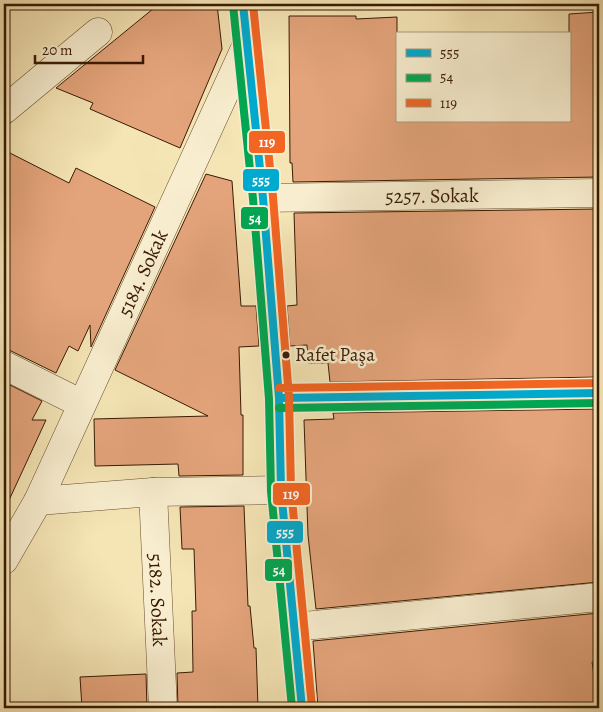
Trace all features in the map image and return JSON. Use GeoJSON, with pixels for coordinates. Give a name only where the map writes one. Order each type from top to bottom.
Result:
{"type":"FeatureCollection","features":[{"type":"Feature","properties":{"kind":"street"},"geometry":{"type":"LineString","coordinates":[[243,4],[263,198],[279,398],[281,490],[302,708]]}},
{"type":"Feature","properties":{"kind":"street"},"geometry":{"type":"LineString","coordinates":[[4,110],[98,32]]}},
{"type":"Feature","properties":{"kind":"street","name":"5184. Sokak"},"geometry":{"type":"LineString","coordinates":[[4,560],[38,501],[247,44]]}},
{"type":"Feature","properties":{"kind":"street","name":"5257. Sokak"},"geometry":{"type":"LineString","coordinates":[[263,198],[599,193]]}},
{"type":"Feature","properties":{"kind":"street"},"geometry":{"type":"LineString","coordinates":[[4,365],[82,404]]}},
{"type":"Feature","properties":{"kind":"street"},"geometry":{"type":"LineString","coordinates":[[279,398],[599,393]]}},
{"type":"Feature","properties":{"kind":"street"},"geometry":{"type":"LineString","coordinates":[[38,501],[153,492],[281,490]]}},
{"type":"Feature","properties":{"kind":"street","name":"5182. Sokak"},"geometry":{"type":"LineString","coordinates":[[153,492],[164,708]]}},
{"type":"Feature","properties":{"kind":"street"},"geometry":{"type":"LineString","coordinates":[[294,627],[599,596]]}},
{"type":"Feature","properties":{"kind":"building"},"geometry":{"type":"Polygon","coordinates":[[[159,4],[217,4],[222,49],[180,148],[90,109],[93,103],[56,88],[159,4]]]}},
{"type":"Feature","properties":{"kind":"building"},"geometry":{"type":"Polygon","coordinates":[[[599,12],[599,177],[293,182],[292,163],[290,163],[289,16],[356,16],[356,19],[397,17],[396,122],[570,122],[569,14],[599,12]]]}},
{"type":"Feature","properties":{"kind":"building"},"geometry":{"type":"Polygon","coordinates":[[[4,150],[69,183],[76,168],[155,207],[91,347],[90,325],[78,351],[69,346],[56,373],[4,349],[4,150]]]}},
{"type":"Feature","properties":{"kind":"building"},"geometry":{"type":"Polygon","coordinates":[[[206,174],[232,181],[241,306],[256,306],[259,346],[239,347],[241,415],[243,415],[243,475],[179,476],[178,464],[95,466],[94,419],[208,416],[115,370],[206,174]]]}},
{"type":"Feature","properties":{"kind":"building"},"geometry":{"type":"Polygon","coordinates":[[[599,209],[599,377],[330,382],[328,363],[308,363],[307,345],[290,346],[287,306],[297,305],[294,213],[599,209]]]}},
{"type":"Feature","properties":{"kind":"building"},"geometry":{"type":"Polygon","coordinates":[[[4,382],[42,401],[32,420],[46,420],[4,511],[4,382]]]}},
{"type":"Feature","properties":{"kind":"building"},"geometry":{"type":"Polygon","coordinates":[[[599,409],[599,582],[316,609],[308,535],[304,420],[334,419],[333,413],[599,409]]]}},
{"type":"Feature","properties":{"kind":"building"},"geometry":{"type":"Polygon","coordinates":[[[244,506],[248,606],[250,606],[254,648],[256,648],[258,708],[178,708],[177,673],[193,672],[192,611],[196,611],[194,549],[182,549],[180,507],[244,506]]]}},
{"type":"Feature","properties":{"kind":"building"},"geometry":{"type":"Polygon","coordinates":[[[599,613],[599,662],[592,662],[599,708],[318,708],[313,641],[599,613]]]}},
{"type":"Feature","properties":{"kind":"building"},"geometry":{"type":"Polygon","coordinates":[[[146,674],[147,708],[82,708],[80,677],[146,674]]]}},
{"type":"Feature","properties":{"kind":"transit line","name":"555"},"geometry":{"type":"LineString","coordinates":[[243,4],[263,198],[279,398],[281,490],[302,708]]}},
{"type":"Feature","properties":{"kind":"transit line","name":"119"},"geometry":{"type":"LineString","coordinates":[[253,4],[273,197],[289,397],[291,489],[312,707]]}},
{"type":"Feature","properties":{"kind":"transit line","name":"54"},"geometry":{"type":"LineString","coordinates":[[233,5],[253,199],[269,399],[271,491],[292,708]]}},
{"type":"Feature","properties":{"kind":"transit line","name":"119"},"geometry":{"type":"LineString","coordinates":[[279,388],[599,383]]}},
{"type":"Feature","properties":{"kind":"transit line","name":"555"},"geometry":{"type":"LineString","coordinates":[[279,398],[599,393]]}},
{"type":"Feature","properties":{"kind":"transit line","name":"54"},"geometry":{"type":"LineString","coordinates":[[279,408],[599,403]]}},
{"type":"Feature","properties":{"kind":"place","name":"Rafet Paşa"},"geometry":{"type":"Point","coordinates":[286,355]}}]}
